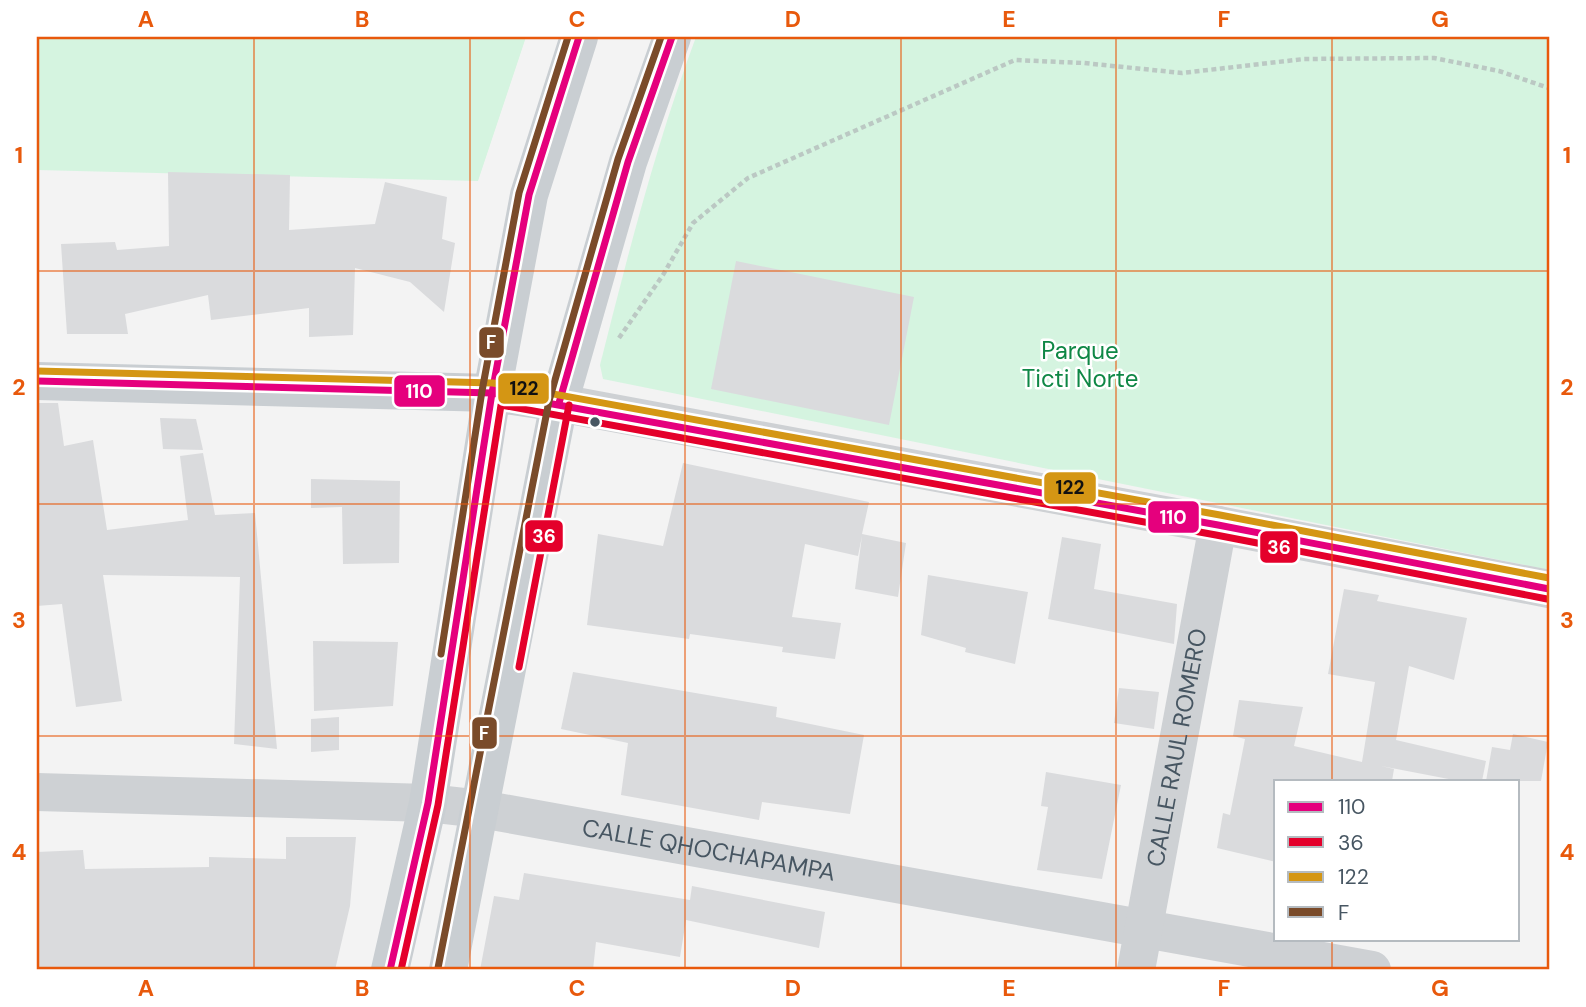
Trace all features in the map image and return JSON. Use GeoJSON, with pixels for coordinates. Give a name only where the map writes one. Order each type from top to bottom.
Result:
{"type":"FeatureCollection","features":[{"type":"Feature","properties":{"kind":"main road"},"geometry":{"type":"LineString","coordinates":[[390,970],[428,803],[492,393],[529,195],[579,37]]}},
{"type":"Feature","properties":{"kind":"main road"},"geometry":{"type":"LineString","coordinates":[[448,970],[559,403],[628,162],[673,37]]}},
{"type":"Feature","properties":{"kind":"main road"},"geometry":{"type":"LineString","coordinates":[[37,381],[492,393],[559,403]]}},
{"type":"Feature","properties":{"kind":"street"},"geometry":{"type":"LineString","coordinates":[[559,403],[1549,589]]}},
{"type":"Feature","properties":{"kind":"street","name":"CALLE RAUL ROMERO"},"geometry":{"type":"LineString","coordinates":[[1136,970],[1218,525]]}},
{"type":"Feature","properties":{"kind":"street","name":"CALLE QHOCHAPAMPA"},"geometry":{"type":"LineString","coordinates":[[37,792],[428,803],[481,809],[1372,970]]}},
{"type":"Feature","properties":{"kind":"path"},"geometry":{"type":"LineString","coordinates":[[616,343],[663,275],[693,223],[748,178],[1015,60],[1084,63],[1182,73],[1304,59],[1434,58],[1499,71],[1549,88]]}},
{"type":"Feature","properties":{"kind":"green space"},"geometry":{"type":"Polygon","coordinates":[[[37,37],[526,37],[478,181],[37,170],[37,37]]]}},
{"type":"Feature","properties":{"kind":"green space","name":"Parque Ticti Norte"},"geometry":{"type":"Polygon","coordinates":[[[696,37],[1549,37],[1549,570],[603,379],[600,365],[632,241],[655,159],[696,37]]]}},
{"type":"Feature","properties":{"kind":"building"},"geometry":{"type":"Polygon","coordinates":[[[168,172],[290,175],[289,230],[375,224],[385,182],[447,197],[442,239],[455,243],[444,312],[410,282],[355,268],[353,335],[309,337],[309,308],[211,320],[208,295],[125,314],[128,334],[67,334],[61,244],[115,242],[117,250],[169,246],[168,172]]]}},
{"type":"Feature","properties":{"kind":"building"},"geometry":{"type":"Polygon","coordinates":[[[736,261],[914,297],[889,425],[711,389],[736,261]]]}},
{"type":"Feature","properties":{"kind":"building"},"geometry":{"type":"Polygon","coordinates":[[[37,403],[58,403],[64,446],[93,440],[107,530],[188,520],[180,456],[203,453],[215,515],[255,513],[277,749],[234,744],[240,577],[103,575],[122,701],[76,707],[62,604],[37,606],[37,403]]]}},
{"type":"Feature","properties":{"kind":"building"},"geometry":{"type":"Polygon","coordinates":[[[160,418],[196,419],[203,450],[163,449],[160,418]]]}},
{"type":"Feature","properties":{"kind":"building"},"geometry":{"type":"Polygon","coordinates":[[[683,463],[869,502],[862,534],[906,543],[898,597],[855,589],[862,536],[858,556],[805,544],[792,617],[841,623],[835,659],[782,652],[783,647],[690,634],[689,639],[587,625],[598,534],[663,546],[683,463]]]}},
{"type":"Feature","properties":{"kind":"building"},"geometry":{"type":"Polygon","coordinates":[[[311,479],[400,481],[399,563],[343,564],[342,507],[311,508],[311,479]]]}},
{"type":"Feature","properties":{"kind":"building"},"geometry":{"type":"Polygon","coordinates":[[[1062,537],[1101,544],[1094,589],[1177,604],[1174,644],[1048,619],[1062,537]]]}},
{"type":"Feature","properties":{"kind":"building"},"geometry":{"type":"Polygon","coordinates":[[[928,575],[1028,592],[1015,664],[965,652],[966,648],[921,635],[928,575]]]}},
{"type":"Feature","properties":{"kind":"building"},"geometry":{"type":"Polygon","coordinates":[[[1344,589],[1379,595],[1377,601],[1467,618],[1454,680],[1409,666],[1396,740],[1486,761],[1482,780],[1454,780],[1381,766],[1394,769],[1392,780],[1274,780],[1274,862],[1217,848],[1223,813],[1230,815],[1245,739],[1233,736],[1239,700],[1303,707],[1294,746],[1362,762],[1375,682],[1328,674],[1344,589]]]}},
{"type":"Feature","properties":{"kind":"building"},"geometry":{"type":"Polygon","coordinates":[[[313,641],[398,642],[393,706],[314,711],[313,641]]]}},
{"type":"Feature","properties":{"kind":"building"},"geometry":{"type":"Polygon","coordinates":[[[573,672],[777,707],[776,717],[864,735],[850,814],[762,802],[759,820],[621,795],[628,743],[561,729],[573,672]]]}},
{"type":"Feature","properties":{"kind":"building"},"geometry":{"type":"Polygon","coordinates":[[[1119,688],[1159,692],[1154,729],[1114,723],[1119,688]]]}},
{"type":"Feature","properties":{"kind":"building"},"geometry":{"type":"Polygon","coordinates":[[[339,717],[339,750],[311,752],[311,719],[339,717]]]}},
{"type":"Feature","properties":{"kind":"building"},"geometry":{"type":"Polygon","coordinates":[[[1513,734],[1548,742],[1541,781],[1486,780],[1492,747],[1510,750],[1513,734]]]}},
{"type":"Feature","properties":{"kind":"building"},"geometry":{"type":"Polygon","coordinates":[[[1046,772],[1121,785],[1102,879],[1037,870],[1048,807],[1041,806],[1046,772]]]}},
{"type":"Feature","properties":{"kind":"building"},"geometry":{"type":"Polygon","coordinates":[[[286,837],[356,837],[350,906],[335,970],[37,970],[37,852],[83,850],[85,869],[209,867],[209,857],[286,859],[286,837]]]}},
{"type":"Feature","properties":{"kind":"building"},"geometry":{"type":"Polygon","coordinates":[[[524,873],[690,900],[692,886],[825,912],[819,948],[686,920],[680,957],[596,942],[593,970],[480,970],[494,896],[519,900],[524,873]]]}},
{"type":"Feature","properties":{"kind":"transit line","name":"F"},"geometry":{"type":"LineString","coordinates":[[441,654],[482,391],[519,193],[568,37]]}},
{"type":"Feature","properties":{"kind":"transit line","name":"110"},"geometry":{"type":"LineString","coordinates":[[390,970],[428,803],[492,393],[529,195],[579,37]]}},
{"type":"Feature","properties":{"kind":"transit line","name":"F"},"geometry":{"type":"LineString","coordinates":[[438,968],[549,401],[618,159],[661,37]]}},
{"type":"Feature","properties":{"kind":"transit line","name":"110"},"geometry":{"type":"LineString","coordinates":[[559,403],[628,162],[672,37]]}},
{"type":"Feature","properties":{"kind":"transit line","name":"122"},"geometry":{"type":"LineString","coordinates":[[37,371],[493,383],[1220,515],[1549,578]]}},
{"type":"Feature","properties":{"kind":"transit line","name":"110"},"geometry":{"type":"LineString","coordinates":[[37,381],[492,393],[1218,525],[1549,589]]}},
{"type":"Feature","properties":{"kind":"transit line","name":"36"},"geometry":{"type":"LineString","coordinates":[[401,970],[438,805],[501,405],[1216,535],[1547,599]]}},
{"type":"Feature","properties":{"kind":"transit line","name":"36"},"geometry":{"type":"LineString","coordinates":[[519,667],[569,405]]}}]}
